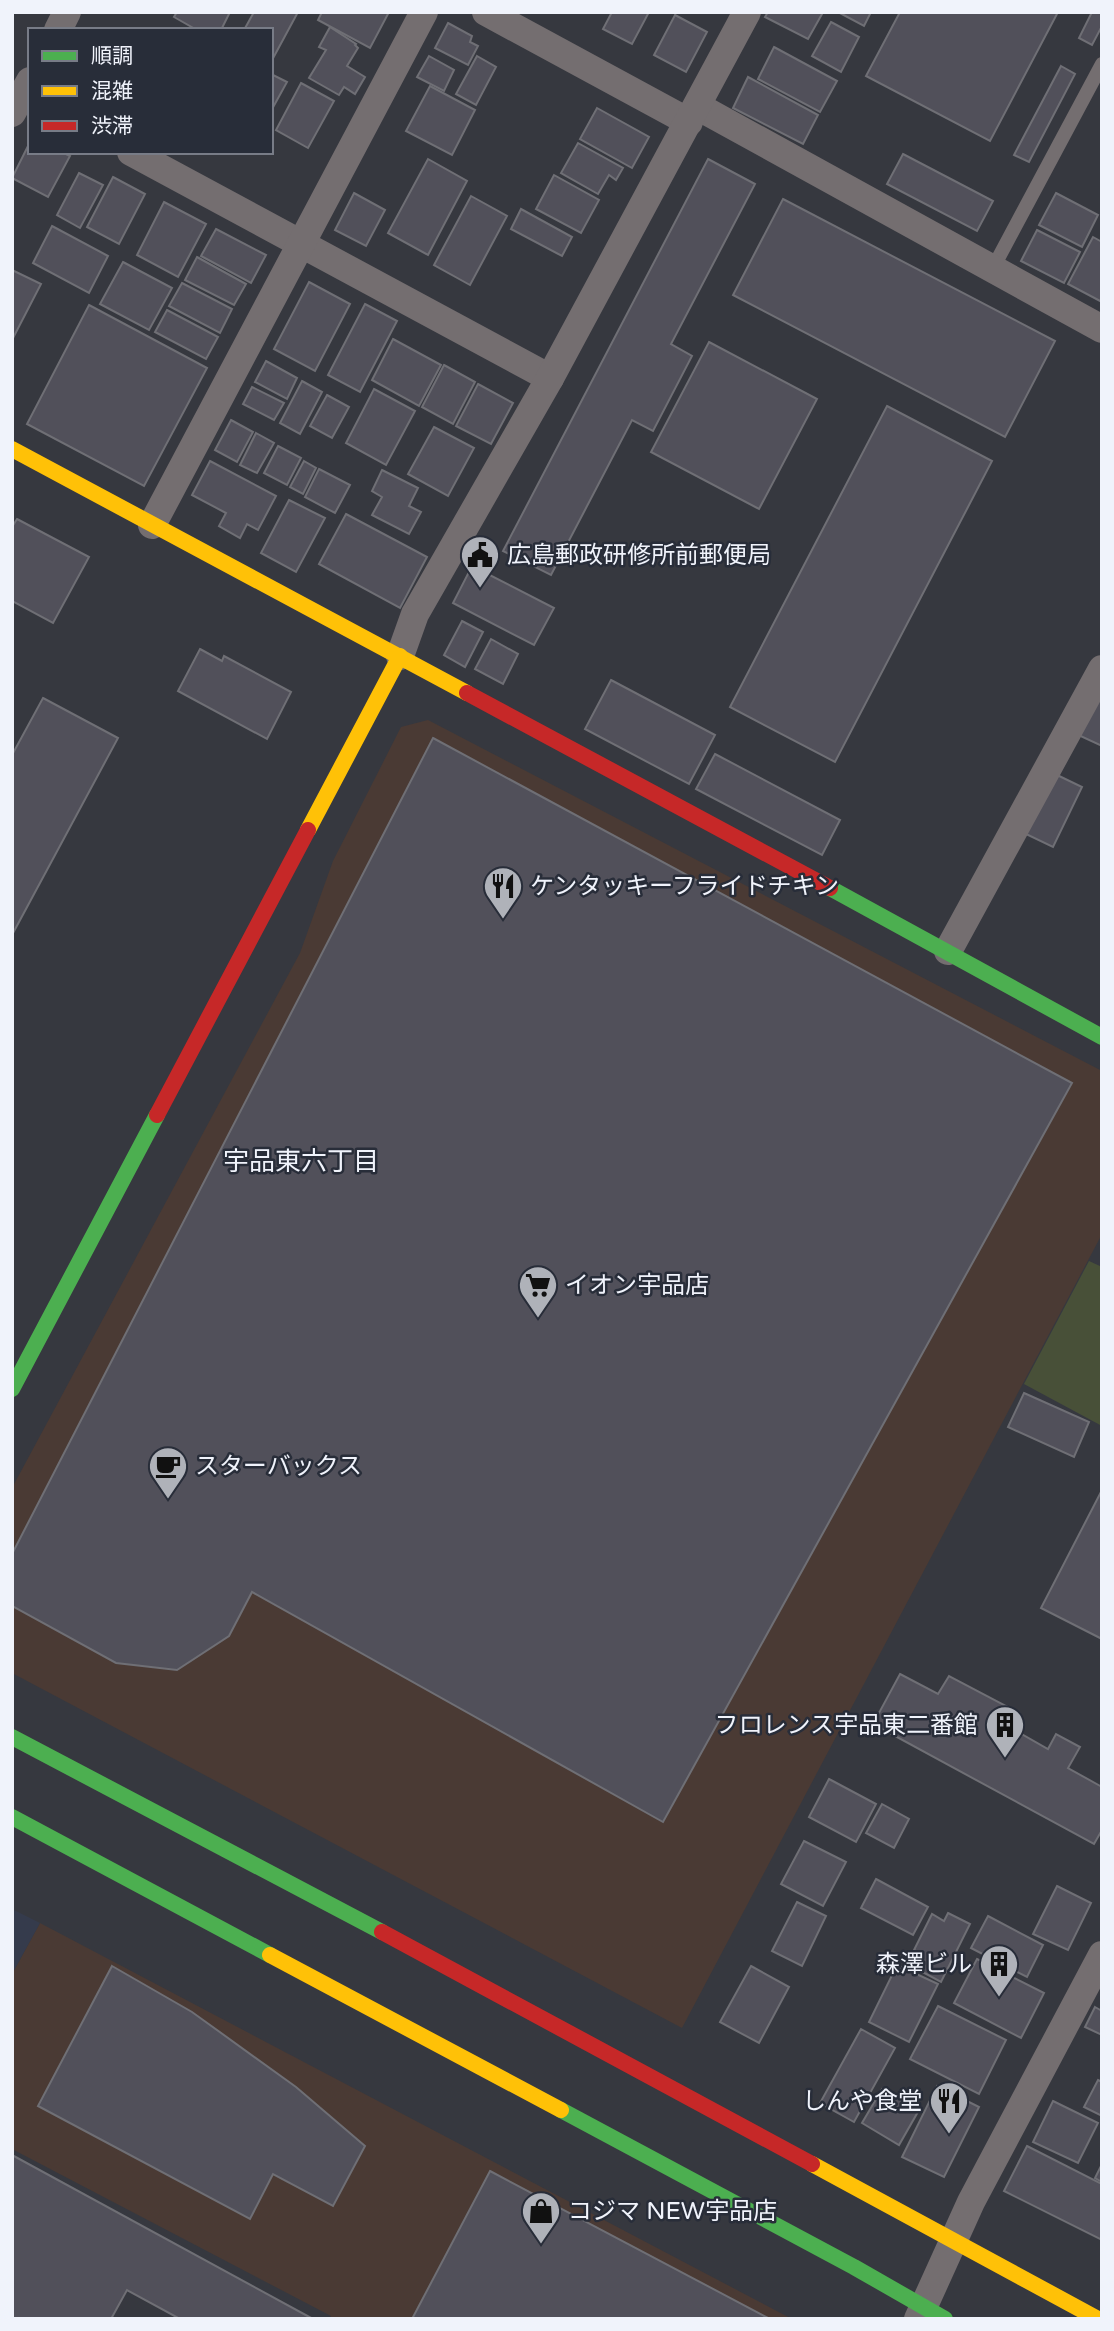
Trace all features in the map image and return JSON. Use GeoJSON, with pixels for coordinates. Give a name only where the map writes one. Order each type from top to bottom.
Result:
{"type":"FeatureCollection","features":[{"type":"Feature","properties":{"kind":"street"},"geometry":{"type":"LineString","coordinates":[[59,28],[67,12]]}},
{"type":"Feature","properties":{"kind":"street"},"geometry":{"type":"LineString","coordinates":[[152,525],[424,12]]}},
{"type":"Feature","properties":{"kind":"street"},"geometry":{"type":"LineString","coordinates":[[486,12],[693,114],[993,268],[1102,329]]}},
{"type":"Feature","properties":{"kind":"street"},"geometry":{"type":"LineString","coordinates":[[12,1389],[400,656],[415,614],[550,378],[747,12]]}},
{"type":"Feature","properties":{"kind":"street"},"geometry":{"type":"LineString","coordinates":[[135,154],[550,378]]}},
{"type":"Feature","properties":{"kind":"street"},"geometry":{"type":"LineString","coordinates":[[12,449],[948,951],[1102,1037]]}},
{"type":"Feature","properties":{"kind":"street"},"geometry":{"type":"LineString","coordinates":[[948,951],[1102,669]]}},
{"type":"Feature","properties":{"kind":"street"},"geometry":{"type":"LineString","coordinates":[[12,1737],[370,1926],[1098,2319]]}},
{"type":"Feature","properties":{"kind":"street"},"geometry":{"type":"LineString","coordinates":[[12,1817],[929,2315],[953,2241],[1093,1992],[1102,1955]]}},
{"type":"Feature","properties":{"kind":"lane"},"geometry":{"type":"LineString","coordinates":[[993,268],[1102,64]]}},
{"type":"Feature","properties":{"kind":"shaded area","name":"イオン宇品店"},"geometry":{"type":"Polygon","coordinates":[[[428,720],[1102,1071],[1102,1234],[682,2028],[12,1673],[12,1488],[300,953],[333,861],[401,727],[428,720]]]}},
{"type":"Feature","properties":{"kind":"shaded area"},"geometry":{"type":"Polygon","coordinates":[[[12,1909],[40,1923],[12,1974],[12,1909]]]}},
{"type":"Feature","properties":{"kind":"shaded area"},"geometry":{"type":"Polygon","coordinates":[[[40,1923],[792,2319],[330,2319],[331,2316],[12,2149],[12,1974],[40,1923]]]}},
{"type":"Feature","properties":{"kind":"green space"},"geometry":{"type":"Polygon","coordinates":[[[1089,1261],[1102,1267],[1102,1426],[1024,1384],[1089,1261]]]}},
{"type":"Feature","properties":{"kind":"building"},"geometry":{"type":"Polygon","coordinates":[[[177,12],[230,12],[222,28],[193,28],[174,17],[177,12]]]}},
{"type":"Feature","properties":{"kind":"building"},"geometry":{"type":"Polygon","coordinates":[[[254,12],[298,12],[273,58],[273,28],[245,28],[254,12]]]}},
{"type":"Feature","properties":{"kind":"building"},"geometry":{"type":"Polygon","coordinates":[[[322,12],[389,12],[370,48],[318,20],[322,12]]]}},
{"type":"Feature","properties":{"kind":"building"},"geometry":{"type":"Polygon","coordinates":[[[612,12],[649,12],[632,44],[603,29],[612,12]]]}},
{"type":"Feature","properties":{"kind":"building"},"geometry":{"type":"Polygon","coordinates":[[[768,12],[822,14],[808,39],[765,17],[768,12]]]}},
{"type":"Feature","properties":{"kind":"building"},"geometry":{"type":"Polygon","coordinates":[[[838,12],[871,12],[864,26],[838,12]]]}},
{"type":"Feature","properties":{"kind":"building"},"geometry":{"type":"Polygon","coordinates":[[[900,12],[1058,12],[990,141],[866,76],[900,12]]]}},
{"type":"Feature","properties":{"kind":"building"},"geometry":{"type":"Polygon","coordinates":[[[1092,12],[1102,12],[1102,26],[1092,45],[1079,38],[1092,12]]]}},
{"type":"Feature","properties":{"kind":"building"},"geometry":{"type":"Polygon","coordinates":[[[675,15],[707,32],[686,72],[654,55],[675,15]]]}},
{"type":"Feature","properties":{"kind":"building"},"geometry":{"type":"Polygon","coordinates":[[[831,22],[859,37],[841,72],[812,56],[831,22]]]}},
{"type":"Feature","properties":{"kind":"building"},"geometry":{"type":"Polygon","coordinates":[[[448,23],[472,36],[470,42],[478,46],[468,65],[435,48],[448,23]]]}},
{"type":"Feature","properties":{"kind":"building"},"geometry":{"type":"Polygon","coordinates":[[[330,27],[358,48],[347,66],[365,77],[355,94],[344,87],[339,95],[309,78],[326,50],[319,47],[330,27]]]}},
{"type":"Feature","properties":{"kind":"building"},"geometry":{"type":"Polygon","coordinates":[[[774,47],[837,81],[820,112],[758,79],[774,47]]]}},
{"type":"Feature","properties":{"kind":"building"},"geometry":{"type":"Polygon","coordinates":[[[429,56],[454,70],[444,91],[417,77],[429,56]]]}},
{"type":"Feature","properties":{"kind":"building"},"geometry":{"type":"Polygon","coordinates":[[[477,56],[496,67],[476,105],[456,94],[477,56]]]}},
{"type":"Feature","properties":{"kind":"building"},"geometry":{"type":"Polygon","coordinates":[[[1061,66],[1075,74],[1029,162],[1014,155],[1061,66]]]}},
{"type":"Feature","properties":{"kind":"building"},"geometry":{"type":"Polygon","coordinates":[[[273,75],[287,82],[273,107],[273,75]]]}},
{"type":"Feature","properties":{"kind":"building"},"geometry":{"type":"Polygon","coordinates":[[[748,77],[818,115],[803,144],[733,108],[748,77]]]}},
{"type":"Feature","properties":{"kind":"building"},"geometry":{"type":"Polygon","coordinates":[[[301,83],[334,101],[308,148],[276,130],[301,83]]]}},
{"type":"Feature","properties":{"kind":"building"},"geometry":{"type":"Polygon","coordinates":[[[430,86],[475,110],[452,155],[406,131],[430,86]]]}},
{"type":"Feature","properties":{"kind":"building"},"geometry":{"type":"Polygon","coordinates":[[[597,108],[649,137],[632,168],[580,139],[597,108]]]}},
{"type":"Feature","properties":{"kind":"building"},"geometry":{"type":"Polygon","coordinates":[[[578,143],[623,168],[616,180],[609,175],[598,194],[561,173],[578,143]]]}},
{"type":"Feature","properties":{"kind":"building"},"geometry":{"type":"Polygon","coordinates":[[[28,146],[28,154],[70,156],[48,197],[12,178],[28,146]]]}},
{"type":"Feature","properties":{"kind":"building"},"geometry":{"type":"Polygon","coordinates":[[[903,154],[993,201],[977,231],[887,184],[903,154]]]}},
{"type":"Feature","properties":{"kind":"building"},"geometry":{"type":"Polygon","coordinates":[[[428,159],[467,181],[428,255],[388,233],[428,159]]]}},
{"type":"Feature","properties":{"kind":"building"},"geometry":{"type":"Polygon","coordinates":[[[708,159],[755,184],[671,344],[692,356],[653,431],[632,420],[551,575],[503,551],[708,159]]]}},
{"type":"Feature","properties":{"kind":"building"},"geometry":{"type":"Polygon","coordinates":[[[79,173],[103,185],[80,228],[57,215],[79,173]]]}},
{"type":"Feature","properties":{"kind":"building"},"geometry":{"type":"Polygon","coordinates":[[[554,175],[599,200],[581,233],[536,209],[554,175]]]}},
{"type":"Feature","properties":{"kind":"building"},"geometry":{"type":"Polygon","coordinates":[[[113,177],[145,194],[119,244],[87,227],[113,177]]]}},
{"type":"Feature","properties":{"kind":"building"},"geometry":{"type":"Polygon","coordinates":[[[354,193],[385,210],[366,246],[335,230],[354,193]]]}},
{"type":"Feature","properties":{"kind":"building"},"geometry":{"type":"Polygon","coordinates":[[[1056,193],[1098,215],[1082,247],[1039,225],[1056,193]]]}},
{"type":"Feature","properties":{"kind":"building"},"geometry":{"type":"Polygon","coordinates":[[[471,196],[507,216],[470,285],[434,265],[471,196]]]}},
{"type":"Feature","properties":{"kind":"building"},"geometry":{"type":"Polygon","coordinates":[[[783,199],[1055,341],[1005,437],[733,295],[783,199]]]}},
{"type":"Feature","properties":{"kind":"building"},"geometry":{"type":"Polygon","coordinates":[[[164,202],[206,224],[178,277],[137,255],[164,202]]]}},
{"type":"Feature","properties":{"kind":"building"},"geometry":{"type":"Polygon","coordinates":[[[521,209],[572,237],[562,256],[511,229],[521,209]]]}},
{"type":"Feature","properties":{"kind":"building"},"geometry":{"type":"Polygon","coordinates":[[[52,226],[108,256],[89,293],[33,263],[52,226]]]}},
{"type":"Feature","properties":{"kind":"building"},"geometry":{"type":"Polygon","coordinates":[[[216,229],[266,255],[251,283],[201,256],[216,229]]]}},
{"type":"Feature","properties":{"kind":"building"},"geometry":{"type":"Polygon","coordinates":[[[1037,230],[1080,252],[1064,283],[1021,261],[1037,230]]]}},
{"type":"Feature","properties":{"kind":"building"},"geometry":{"type":"Polygon","coordinates":[[[1093,237],[1102,242],[1102,302],[1068,284],[1093,237]]]}},
{"type":"Feature","properties":{"kind":"building"},"geometry":{"type":"Polygon","coordinates":[[[197,257],[246,284],[234,305],[185,280],[197,257]]]}},
{"type":"Feature","properties":{"kind":"building"},"geometry":{"type":"Polygon","coordinates":[[[123,262],[172,288],[149,330],[100,304],[123,262]]]}},
{"type":"Feature","properties":{"kind":"building"},"geometry":{"type":"Polygon","coordinates":[[[12,270],[41,284],[12,340],[12,270]]]}},
{"type":"Feature","properties":{"kind":"building"},"geometry":{"type":"Polygon","coordinates":[[[309,282],[350,304],[315,371],[274,349],[309,282]]]}},
{"type":"Feature","properties":{"kind":"building"},"geometry":{"type":"Polygon","coordinates":[[[182,283],[232,309],[220,333],[169,306],[182,283]]]}},
{"type":"Feature","properties":{"kind":"building"},"geometry":{"type":"Polygon","coordinates":[[[365,304],[397,321],[360,392],[328,375],[365,304]]]}},
{"type":"Feature","properties":{"kind":"building"},"geometry":{"type":"Polygon","coordinates":[[[89,305],[207,368],[144,486],[27,424],[89,305]]]}},
{"type":"Feature","properties":{"kind":"building"},"geometry":{"type":"Polygon","coordinates":[[[167,310],[218,337],[206,359],[155,332],[167,310]]]}},
{"type":"Feature","properties":{"kind":"building"},"geometry":{"type":"Polygon","coordinates":[[[393,339],[441,365],[419,406],[372,380],[393,339]]]}},
{"type":"Feature","properties":{"kind":"building"},"geometry":{"type":"Polygon","coordinates":[[[709,342],[817,399],[759,509],[651,452],[709,342]]]}},
{"type":"Feature","properties":{"kind":"building"},"geometry":{"type":"Polygon","coordinates":[[[266,361],[297,378],[287,399],[255,382],[266,361]]]}},
{"type":"Feature","properties":{"kind":"building"},"geometry":{"type":"Polygon","coordinates":[[[444,365],[475,382],[453,424],[422,407],[444,365]]]}},
{"type":"Feature","properties":{"kind":"building"},"geometry":{"type":"Polygon","coordinates":[[[302,381],[322,392],[300,434],[280,423],[302,381]]]}},
{"type":"Feature","properties":{"kind":"building"},"geometry":{"type":"Polygon","coordinates":[[[478,384],[513,403],[491,444],[456,426],[478,384]]]}},
{"type":"Feature","properties":{"kind":"building"},"geometry":{"type":"Polygon","coordinates":[[[252,387],[284,403],[274,420],[243,404],[252,387]]]}},
{"type":"Feature","properties":{"kind":"building"},"geometry":{"type":"Polygon","coordinates":[[[374,389],[415,411],[386,465],[346,443],[374,389]]]}},
{"type":"Feature","properties":{"kind":"building"},"geometry":{"type":"Polygon","coordinates":[[[327,395],[349,407],[332,438],[310,426],[327,395]]]}},
{"type":"Feature","properties":{"kind":"building"},"geometry":{"type":"Polygon","coordinates":[[[887,406],[992,461],[835,762],[730,707],[887,406]]]}},
{"type":"Feature","properties":{"kind":"building"},"geometry":{"type":"Polygon","coordinates":[[[231,420],[253,432],[237,462],[215,450],[231,420]]]}},
{"type":"Feature","properties":{"kind":"building"},"geometry":{"type":"Polygon","coordinates":[[[434,427],[474,448],[448,496],[408,474],[434,427]]]}},
{"type":"Feature","properties":{"kind":"building"},"geometry":{"type":"Polygon","coordinates":[[[256,433],[274,443],[257,473],[240,465],[256,433]]]}},
{"type":"Feature","properties":{"kind":"building"},"geometry":{"type":"Polygon","coordinates":[[[278,446],[301,458],[287,485],[264,473],[278,446]]]}},
{"type":"Feature","properties":{"kind":"building"},"geometry":{"type":"Polygon","coordinates":[[[210,461],[276,496],[258,530],[247,524],[240,538],[219,526],[226,513],[192,495],[210,461]]]}},
{"type":"Feature","properties":{"kind":"building"},"geometry":{"type":"Polygon","coordinates":[[[304,461],[316,468],[303,494],[290,487],[304,461]]]}},
{"type":"Feature","properties":{"kind":"building"},"geometry":{"type":"Polygon","coordinates":[[[319,469],[350,485],[335,513],[305,497],[319,469]]]}},
{"type":"Feature","properties":{"kind":"building"},"geometry":{"type":"Polygon","coordinates":[[[382,470],[418,488],[409,506],[421,512],[409,534],[372,515],[382,497],[372,491],[382,470]]]}},
{"type":"Feature","properties":{"kind":"building"},"geometry":{"type":"Polygon","coordinates":[[[289,500],[325,518],[296,572],[261,553],[289,500]]]}},
{"type":"Feature","properties":{"kind":"building"},"geometry":{"type":"Polygon","coordinates":[[[346,514],[427,557],[400,608],[319,564],[346,514]]]}},
{"type":"Feature","properties":{"kind":"building"},"geometry":{"type":"Polygon","coordinates":[[[17,519],[89,557],[53,623],[12,601],[12,527],[17,519]]]}},
{"type":"Feature","properties":{"kind":"building"},"geometry":{"type":"Polygon","coordinates":[[[472,566],[554,608],[534,645],[453,603],[472,566]]]}},
{"type":"Feature","properties":{"kind":"building"},"geometry":{"type":"Polygon","coordinates":[[[462,621],[483,632],[465,667],[444,655],[462,621]]]}},
{"type":"Feature","properties":{"kind":"building"},"geometry":{"type":"Polygon","coordinates":[[[491,639],[518,654],[503,684],[475,669],[491,639]]]}},
{"type":"Feature","properties":{"kind":"building"},"geometry":{"type":"Polygon","coordinates":[[[200,649],[222,661],[224,656],[291,692],[267,739],[178,691],[200,649]]]}},
{"type":"Feature","properties":{"kind":"building"},"geometry":{"type":"Polygon","coordinates":[[[611,680],[715,735],[689,784],[585,729],[611,680]]]}},
{"type":"Feature","properties":{"kind":"building"},"geometry":{"type":"Polygon","coordinates":[[[1091,696],[1102,701],[1102,746],[1074,733],[1091,696]]]}},
{"type":"Feature","properties":{"kind":"building"},"geometry":{"type":"Polygon","coordinates":[[[43,698],[118,738],[12,935],[12,755],[43,698]]]}},
{"type":"Feature","properties":{"kind":"building","name":"イオン宇品店"},"geometry":{"type":"Polygon","coordinates":[[[433,738],[1072,1083],[663,1822],[252,1592],[229,1636],[177,1670],[116,1663],[12,1606],[12,1554],[433,738]]]}},
{"type":"Feature","properties":{"kind":"building"},"geometry":{"type":"Polygon","coordinates":[[[715,754],[840,820],[822,855],[696,789],[715,754]]]}},
{"type":"Feature","properties":{"kind":"building"},"geometry":{"type":"Polygon","coordinates":[[[1055,774],[1082,787],[1053,847],[1026,834],[1055,774]]]}},
{"type":"Feature","properties":{"kind":"building"},"geometry":{"type":"Polygon","coordinates":[[[1024,1393],[1089,1422],[1074,1457],[1008,1427],[1024,1393]]]}},
{"type":"Feature","properties":{"kind":"building"},"geometry":{"type":"Polygon","coordinates":[[[1102,1490],[1102,1639],[1041,1608],[1102,1490]]]}},
{"type":"Feature","properties":{"kind":"building","name":"フロレンス宇品東二番館"},"geometry":{"type":"Polygon","coordinates":[[[900,1674],[938,1694],[949,1676],[1019,1713],[1011,1728],[1048,1749],[1056,1734],[1080,1747],[1068,1768],[1102,1787],[1102,1830],[1094,1844],[873,1724],[900,1674]]]}},
{"type":"Feature","properties":{"kind":"building"},"geometry":{"type":"Polygon","coordinates":[[[829,1779],[876,1804],[856,1842],[809,1817],[829,1779]]]}},
{"type":"Feature","properties":{"kind":"building"},"geometry":{"type":"Polygon","coordinates":[[[882,1804],[909,1819],[894,1848],[866,1833],[882,1804]]]}},
{"type":"Feature","properties":{"kind":"building"},"geometry":{"type":"Polygon","coordinates":[[[804,1841],[846,1862],[823,1906],[781,1884],[804,1841]]]}},
{"type":"Feature","properties":{"kind":"building"},"geometry":{"type":"Polygon","coordinates":[[[876,1879],[928,1907],[913,1935],[861,1908],[876,1879]]]}},
{"type":"Feature","properties":{"kind":"building"},"geometry":{"type":"Polygon","coordinates":[[[1057,1886],[1091,1903],[1068,1950],[1033,1934],[1057,1886]]]}},
{"type":"Feature","properties":{"kind":"building"},"geometry":{"type":"Polygon","coordinates":[[[797,1902],[826,1916],[802,1966],[772,1951],[797,1902]]]}},
{"type":"Feature","properties":{"kind":"building"},"geometry":{"type":"Polygon","coordinates":[[[948,1913],[970,1924],[941,1982],[915,1968],[922,1954],[914,1950],[932,1914],[944,1921],[948,1913]]]}},
{"type":"Feature","properties":{"kind":"building"},"geometry":{"type":"Polygon","coordinates":[[[988,1916],[1043,1945],[1027,1977],[971,1948],[988,1916]]]}},
{"type":"Feature","properties":{"kind":"building","name":"森澤ビル"},"geometry":{"type":"Polygon","coordinates":[[[977,1959],[1044,1993],[1021,2038],[954,2003],[977,1959]]]}},
{"type":"Feature","properties":{"kind":"building"},"geometry":{"type":"Polygon","coordinates":[[[897,1965],[938,1984],[909,2042],[869,2022],[897,1965]]]}},
{"type":"Feature","properties":{"kind":"building"},"geometry":{"type":"Polygon","coordinates":[[[112,1966],[192,2012],[296,2087],[365,2146],[333,2206],[273,2174],[250,2219],[38,2106],[112,1966]]]}},
{"type":"Feature","properties":{"kind":"building"},"geometry":{"type":"Polygon","coordinates":[[[751,1966],[789,1987],[759,2043],[720,2022],[751,1966]]]}},
{"type":"Feature","properties":{"kind":"building"},"geometry":{"type":"Polygon","coordinates":[[[938,2006],[1006,2040],[979,2094],[910,2059],[938,2006]]]}},
{"type":"Feature","properties":{"kind":"building"},"geometry":{"type":"Polygon","coordinates":[[[1095,2007],[1102,2011],[1102,2035],[1085,2027],[1095,2007]]]}},
{"type":"Feature","properties":{"kind":"building"},"geometry":{"type":"Polygon","coordinates":[[[861,2029],[895,2048],[854,2122],[820,2103],[861,2029]]]}},
{"type":"Feature","properties":{"kind":"building"},"geometry":{"type":"Polygon","coordinates":[[[1098,2080],[1102,2082],[1102,2116],[1084,2107],[1098,2080]]]}},
{"type":"Feature","properties":{"kind":"building"},"geometry":{"type":"Polygon","coordinates":[[[937,2086],[979,2107],[944,2177],[902,2157],[937,2086]]]}},
{"type":"Feature","properties":{"kind":"building"},"geometry":{"type":"Polygon","coordinates":[[[882,2089],[919,2110],[899,2145],[862,2123],[882,2089]]]}},
{"type":"Feature","properties":{"kind":"building"},"geometry":{"type":"Polygon","coordinates":[[[1053,2101],[1098,2123],[1078,2163],[1033,2142],[1053,2101]]]}},
{"type":"Feature","properties":{"kind":"building"},"geometry":{"type":"Polygon","coordinates":[[[1027,2146],[1102,2184],[1102,2240],[1004,2191],[1027,2146]]]}},
{"type":"Feature","properties":{"kind":"building"},"geometry":{"type":"Polygon","coordinates":[[[12,2155],[313,2319],[180,2319],[127,2290],[111,2319],[12,2319],[12,2155]]]}},
{"type":"Feature","properties":{"kind":"building"},"geometry":{"type":"Polygon","coordinates":[[[1102,2164],[1102,2182],[1095,2178],[1102,2164]]]}},
{"type":"Feature","properties":{"kind":"building","name":"コジマ NEW宇品店"},"geometry":{"type":"Polygon","coordinates":[[[490,2171],[770,2319],[412,2319],[490,2171]]]}},
{"type":"Feature","properties":{"kind":"traffic: fast"},"geometry":{"type":"LineString","coordinates":[[830,888],[1102,1037]]}},
{"type":"Feature","properties":{"kind":"traffic: fast"},"geometry":{"type":"LineString","coordinates":[[12,1389],[157,1115]]}},
{"type":"Feature","properties":{"kind":"traffic: fast"},"geometry":{"type":"LineString","coordinates":[[12,1737],[382,1932]]}},
{"type":"Feature","properties":{"kind":"traffic: fast"},"geometry":{"type":"LineString","coordinates":[[12,1817],[270,1955]]}},
{"type":"Feature","properties":{"kind":"traffic: fast"},"geometry":{"type":"LineString","coordinates":[[561,2110],[854,2267],[945,2319]]}},
{"type":"Feature","properties":{"kind":"traffic: slow"},"geometry":{"type":"LineString","coordinates":[[12,449],[467,693]]}},
{"type":"Feature","properties":{"kind":"traffic: slow"},"geometry":{"type":"LineString","coordinates":[[308,830],[400,656]]}},
{"type":"Feature","properties":{"kind":"traffic: slow"},"geometry":{"type":"LineString","coordinates":[[270,1955],[561,2110]]}},
{"type":"Feature","properties":{"kind":"traffic: slow"},"geometry":{"type":"LineString","coordinates":[[812,2164],[1098,2319]]}},
{"type":"Feature","properties":{"kind":"traffic: jam"},"geometry":{"type":"LineString","coordinates":[[467,693],[830,888]]}},
{"type":"Feature","properties":{"kind":"traffic: jam"},"geometry":{"type":"LineString","coordinates":[[157,1115],[308,830]]}},
{"type":"Feature","properties":{"kind":"traffic: jam"},"geometry":{"type":"LineString","coordinates":[[382,1932],[812,2164]]}},
{"type":"Feature","properties":{"kind":"place","name":"広島郵政研修所前郵便局"},"geometry":{"type":"Point","coordinates":[480,589]}},
{"type":"Feature","properties":{"kind":"place","name":"ケンタッキーフライドチキン"},"geometry":{"type":"Point","coordinates":[503,920]}},
{"type":"Feature","properties":{"kind":"place","name":"イオン宇品店"},"geometry":{"type":"Point","coordinates":[538,1319]}},
{"type":"Feature","properties":{"kind":"place","name":"スターバックス"},"geometry":{"type":"Point","coordinates":[168,1500]}},
{"type":"Feature","properties":{"kind":"place","name":"フロレンス宇品東二番館"},"geometry":{"type":"Point","coordinates":[1005,1759]}},
{"type":"Feature","properties":{"kind":"place","name":"森澤ビル"},"geometry":{"type":"Point","coordinates":[999,1998]}},
{"type":"Feature","properties":{"kind":"place","name":"しんや食堂"},"geometry":{"type":"Point","coordinates":[949,2135]}},
{"type":"Feature","properties":{"kind":"place","name":"コジマ NEW宇品店"},"geometry":{"type":"Point","coordinates":[541,2245]}},
{"type":"Feature","properties":{"kind":"district","name":"宇品東六丁目"},"geometry":{"type":"Point","coordinates":[301,1161]}}]}
